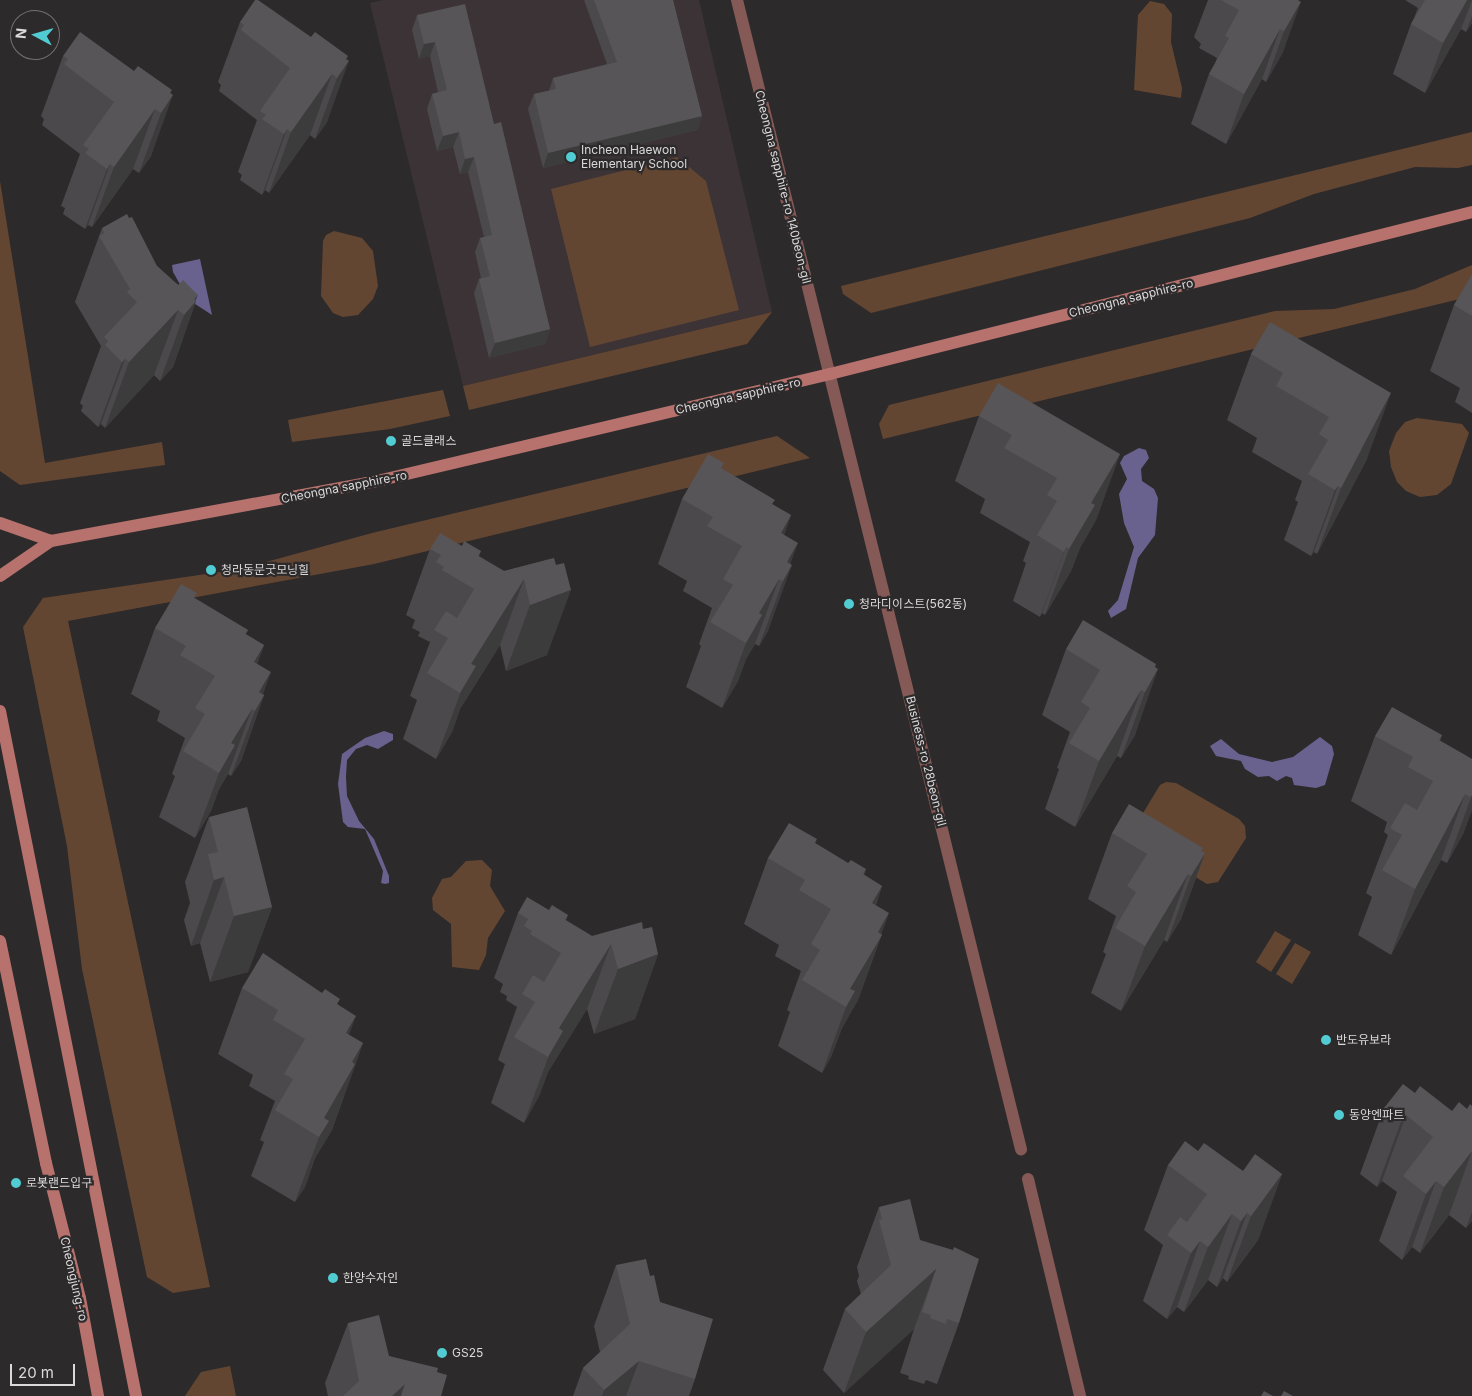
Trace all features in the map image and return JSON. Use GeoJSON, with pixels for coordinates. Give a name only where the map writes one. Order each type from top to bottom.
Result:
{"type":"FeatureCollection","features":[{"type":"Feature","properties":{"kind":"street","name":"Cheongna sapphire-ro 140beon-gil"},"geometry":{"type":"LineString","coordinates":[[737,0],[830,374]]}},
{"type":"Feature","properties":{"kind":"street","name":"Cheongna sapphire-ro"},"geometry":{"type":"LineString","coordinates":[[0,523],[51,540],[427,470],[830,374],[1472,212]]}},
{"type":"Feature","properties":{"kind":"street","name":"Business-ro 28beon-gil"},"geometry":{"type":"LineString","coordinates":[[830,374],[1021,1149]]}},
{"type":"Feature","properties":{"kind":"street"},"geometry":{"type":"LineString","coordinates":[[0,576],[51,540]]}},
{"type":"Feature","properties":{"kind":"street"},"geometry":{"type":"LineString","coordinates":[[0,711],[136,1396]]}},
{"type":"Feature","properties":{"kind":"street","name":"Cheongjung-ro"},"geometry":{"type":"LineString","coordinates":[[0,941],[46,1163],[80,1298],[98,1396]]}},
{"type":"Feature","properties":{"kind":"street"},"geometry":{"type":"LineString","coordinates":[[1028,1179],[1080,1396]]}},
{"type":"Feature","properties":{"kind":"shaded area","name":"Incheon Haewon Elementary School"},"geometry":{"type":"Polygon","coordinates":[[[383,0],[699,0],[772,312],[463,386],[370,3],[383,0]]]}},
{"type":"Feature","properties":{"kind":"shaded area"},"geometry":{"type":"Polygon","coordinates":[[[1150,1],[1164,4],[1172,14],[1171,42],[1182,88],[1181,98],[1134,90],[1138,15],[1150,1]]]}},
{"type":"Feature","properties":{"kind":"shaded area"},"geometry":{"type":"Polygon","coordinates":[[[1472,132],[1472,165],[1458,168],[1415,167],[1314,194],[1250,218],[871,313],[843,294],[841,286],[1472,132]]]}},
{"type":"Feature","properties":{"kind":"shaded area"},"geometry":{"type":"Polygon","coordinates":[[[677,157],[706,181],[739,310],[590,347],[551,189],[677,157]]]}},
{"type":"Feature","properties":{"kind":"shaded area"},"geometry":{"type":"Polygon","coordinates":[[[0,181],[45,463],[162,442],[165,465],[20,485],[0,471],[0,181]]]}},
{"type":"Feature","properties":{"kind":"shaded area"},"geometry":{"type":"Polygon","coordinates":[[[334,231],[362,238],[373,251],[378,286],[373,299],[358,315],[343,317],[333,313],[321,296],[323,241],[326,235],[334,231]]]}},
{"type":"Feature","properties":{"kind":"shaded area"},"geometry":{"type":"Polygon","coordinates":[[[200,259],[212,315],[189,300],[173,272],[172,265],[200,259]]]}},
{"type":"Feature","properties":{"kind":"shaded area"},"geometry":{"type":"Polygon","coordinates":[[[1472,265],[1472,296],[883,439],[879,424],[889,405],[1275,311],[1334,309],[1415,289],[1472,265]]]}},
{"type":"Feature","properties":{"kind":"shaded area"},"geometry":{"type":"Polygon","coordinates":[[[772,312],[747,344],[469,410],[463,386],[772,312]]]}},
{"type":"Feature","properties":{"kind":"shaded area"},"geometry":{"type":"Polygon","coordinates":[[[443,390],[450,416],[390,429],[292,442],[288,420],[443,390]]]}},
{"type":"Feature","properties":{"kind":"shaded area"},"geometry":{"type":"Polygon","coordinates":[[[1417,418],[1462,424],[1469,433],[1451,484],[1437,495],[1420,497],[1406,491],[1397,482],[1391,467],[1389,451],[1396,433],[1405,422],[1417,418]]]}},
{"type":"Feature","properties":{"kind":"shaded area"},"geometry":{"type":"Polygon","coordinates":[[[777,436],[810,458],[374,564],[68,621],[210,1287],[173,1293],[147,1277],[82,969],[67,846],[23,627],[43,598],[240,569],[372,533],[777,436]]]}},
{"type":"Feature","properties":{"kind":"shaded area"},"geometry":{"type":"Polygon","coordinates":[[[1139,448],[1146,450],[1149,458],[1141,469],[1142,481],[1154,489],[1158,498],[1155,535],[1138,558],[1126,609],[1111,618],[1108,611],[1118,600],[1134,547],[1124,523],[1119,494],[1127,479],[1120,463],[1124,456],[1139,448]]]}},
{"type":"Feature","properties":{"kind":"shaded area"},"geometry":{"type":"Polygon","coordinates":[[[384,731],[393,734],[393,740],[378,749],[367,745],[356,749],[347,760],[346,777],[347,796],[359,821],[374,839],[389,876],[389,883],[385,884],[381,883],[383,871],[365,829],[348,827],[343,822],[338,784],[342,754],[365,738],[384,731]]]}},
{"type":"Feature","properties":{"kind":"shaded area"},"geometry":{"type":"Polygon","coordinates":[[[1320,737],[1332,746],[1334,754],[1325,785],[1316,788],[1294,785],[1292,778],[1286,776],[1277,781],[1269,776],[1258,777],[1245,769],[1241,761],[1216,756],[1210,746],[1221,739],[1239,754],[1272,762],[1293,757],[1320,737]]]}},
{"type":"Feature","properties":{"kind":"shaded area"},"geometry":{"type":"Polygon","coordinates":[[[1166,782],[1176,783],[1239,819],[1245,826],[1246,838],[1218,882],[1207,884],[1137,842],[1137,823],[1160,785],[1166,782]]]}},
{"type":"Feature","properties":{"kind":"shaded area"},"geometry":{"type":"Polygon","coordinates":[[[482,860],[492,870],[490,886],[505,911],[488,938],[486,955],[479,970],[452,967],[451,924],[433,910],[432,898],[442,879],[451,877],[466,861],[482,860]]]}},
{"type":"Feature","properties":{"kind":"shaded area"},"geometry":{"type":"Polygon","coordinates":[[[1275,931],[1291,940],[1271,972],[1256,962],[1275,931]]]}},
{"type":"Feature","properties":{"kind":"shaded area"},"geometry":{"type":"Polygon","coordinates":[[[1295,943],[1311,952],[1292,984],[1276,974],[1295,943]]]}},
{"type":"Feature","properties":{"kind":"shaded area"},"geometry":{"type":"Polygon","coordinates":[[[230,1366],[236,1396],[185,1396],[201,1372],[230,1366]]]}},
{"type":"Feature","properties":{"kind":"building"},"geometry":{"type":"Polygon","coordinates":[[[255,0],[258,0],[311,37],[315,32],[348,56],[346,59],[349,61],[337,78],[332,74],[291,132],[287,129],[284,134],[262,119],[266,115],[260,111],[290,68],[241,30],[244,25],[240,22],[255,0]]]}},
{"type":"Feature","properties":{"kind":"building"},"geometry":{"type":"Polygon","coordinates":[[[594,0],[673,0],[702,116],[548,153],[534,94],[556,89],[553,78],[617,62],[594,0]]]}},
{"type":"Feature","properties":{"kind":"building"},"geometry":{"type":"Polygon","coordinates":[[[1221,0],[1298,0],[1301,2],[1284,31],[1280,29],[1244,94],[1209,74],[1229,38],[1225,36],[1239,10],[1221,0]]]}},
{"type":"Feature","properties":{"kind":"building"},"geometry":{"type":"Polygon","coordinates":[[[1425,0],[1467,0],[1443,43],[1411,24],[1425,0]]]}},
{"type":"Feature","properties":{"kind":"building"},"geometry":{"type":"Polygon","coordinates":[[[465,4],[494,124],[501,122],[550,329],[495,343],[479,279],[490,276],[480,238],[492,235],[474,157],[465,159],[459,132],[443,136],[432,94],[447,90],[435,42],[424,44],[417,15],[465,4]]]}},
{"type":"Feature","properties":{"kind":"building"},"geometry":{"type":"Polygon","coordinates":[[[80,32],[134,71],[138,66],[172,90],[170,93],[173,95],[161,113],[155,109],[114,167],[110,164],[107,169],[85,153],[89,149],[83,145],[114,102],[64,64],[68,59],[63,56],[80,32]]]}},
{"type":"Feature","properties":{"kind":"building"},"geometry":{"type":"Polygon","coordinates":[[[127,214],[129,218],[132,217],[157,266],[178,285],[183,280],[198,295],[194,299],[196,301],[184,315],[178,310],[129,362],[125,359],[122,362],[105,345],[108,341],[104,337],[137,302],[127,292],[130,289],[99,236],[104,233],[102,228],[127,214]]]}},
{"type":"Feature","properties":{"kind":"building"},"geometry":{"type":"Polygon","coordinates":[[[1472,274],[1472,316],[1454,305],[1472,274]]]}},
{"type":"Feature","properties":{"kind":"building"},"geometry":{"type":"Polygon","coordinates":[[[1270,322],[1391,393],[1341,488],[1338,486],[1335,490],[1308,474],[1328,440],[1319,434],[1329,417],[1276,386],[1283,373],[1251,354],[1270,322]]]}},
{"type":"Feature","properties":{"kind":"building"},"geometry":{"type":"Polygon","coordinates":[[[998,383],[1120,454],[1091,503],[1095,505],[1069,549],[1066,547],[1064,552],[1037,535],[1057,501],[1047,495],[1057,478],[1004,448],[1012,435],[979,416],[998,383]]]}},
{"type":"Feature","properties":{"kind":"building"},"geometry":{"type":"Polygon","coordinates":[[[708,454],[724,463],[721,468],[775,500],[772,504],[791,515],[781,533],[798,543],[787,562],[792,565],[783,581],[779,579],[759,613],[762,615],[746,643],[710,622],[733,585],[723,579],[742,546],[707,526],[713,517],[682,499],[708,454]]]}},
{"type":"Feature","properties":{"kind":"building"},"geometry":{"type":"Polygon","coordinates":[[[440,533],[462,546],[464,541],[481,551],[478,556],[504,571],[554,558],[556,565],[564,563],[571,590],[530,605],[524,579],[471,664],[476,666],[460,693],[427,673],[448,638],[434,630],[446,611],[457,618],[474,589],[442,570],[444,567],[436,562],[441,555],[430,549],[440,533]]]}},
{"type":"Feature","properties":{"kind":"building"},"geometry":{"type":"Polygon","coordinates":[[[181,584],[197,593],[194,598],[248,630],[245,634],[264,645],[254,662],[271,672],[259,692],[264,695],[255,711],[252,709],[231,743],[235,745],[219,773],[183,751],[205,714],[195,708],[215,676],[180,655],[186,646],[155,628],[181,584]]]}},
{"type":"Feature","properties":{"kind":"building"},"geometry":{"type":"Polygon","coordinates":[[[1083,620],[1156,664],[1155,667],[1158,669],[1145,692],[1141,690],[1099,761],[1069,743],[1090,708],[1081,702],[1100,670],[1066,649],[1083,620]]]}},
{"type":"Feature","properties":{"kind":"building"},"geometry":{"type":"Polygon","coordinates":[[[1392,707],[1442,735],[1439,740],[1472,759],[1472,795],[1470,797],[1465,794],[1415,889],[1382,870],[1402,835],[1390,828],[1405,803],[1417,810],[1433,781],[1408,767],[1413,757],[1375,736],[1392,707]]]}},
{"type":"Feature","properties":{"kind":"building"},"geometry":{"type":"Polygon","coordinates":[[[1129,804],[1203,848],[1201,851],[1205,853],[1191,876],[1188,874],[1145,946],[1115,928],[1136,892],[1127,886],[1147,854],[1112,833],[1129,804]]]}},
{"type":"Feature","properties":{"kind":"building"},"geometry":{"type":"Polygon","coordinates":[[[247,807],[272,907],[234,916],[224,877],[214,880],[208,854],[218,852],[209,817],[247,807]]]}},
{"type":"Feature","properties":{"kind":"building"},"geometry":{"type":"Polygon","coordinates":[[[789,823],[817,839],[815,843],[848,863],[851,860],[866,869],[863,874],[882,886],[872,903],[889,913],[878,932],[882,935],[850,989],[855,991],[846,1007],[802,980],[820,950],[811,944],[831,909],[799,890],[805,880],[768,858],[789,823]]]}},
{"type":"Feature","properties":{"kind":"building"},"geometry":{"type":"Polygon","coordinates":[[[527,897],[549,910],[552,905],[568,915],[565,920],[592,936],[642,922],[643,929],[652,927],[658,954],[618,969],[611,944],[559,1028],[563,1031],[548,1057],[514,1037],[535,1002],[522,994],[533,975],[544,982],[561,953],[530,934],[532,931],[524,926],[528,919],[518,913],[527,897]]]}},
{"type":"Feature","properties":{"kind":"building"},"geometry":{"type":"Polygon","coordinates":[[[263,953],[322,993],[325,989],[340,999],[337,1004],[356,1016],[346,1033],[363,1043],[352,1062],[355,1064],[324,1118],[329,1121],[319,1137],[275,1110],[293,1079],[284,1074],[305,1039],[273,1020],[278,1010],[242,988],[263,953]]]}},
{"type":"Feature","properties":{"kind":"building"},"geometry":{"type":"Polygon","coordinates":[[[1403,1084],[1415,1093],[1420,1086],[1452,1111],[1459,1102],[1467,1109],[1470,1104],[1472,1106],[1472,1151],[1444,1187],[1436,1181],[1426,1194],[1403,1176],[1433,1137],[1406,1115],[1401,1122],[1384,1108],[1403,1084]]]}},
{"type":"Feature","properties":{"kind":"building"},"geometry":{"type":"Polygon","coordinates":[[[1185,1141],[1198,1151],[1204,1143],[1243,1171],[1255,1154],[1282,1174],[1251,1216],[1247,1213],[1241,1221],[1232,1214],[1208,1247],[1200,1241],[1191,1253],[1167,1235],[1180,1217],[1187,1222],[1207,1194],[1168,1165],[1185,1141]]]}},
{"type":"Feature","properties":{"kind":"building"},"geometry":{"type":"Polygon","coordinates":[[[910,1199],[920,1240],[953,1250],[954,1247],[979,1259],[959,1323],[947,1319],[946,1324],[930,1318],[931,1315],[922,1312],[936,1269],[866,1332],[845,1309],[891,1265],[879,1220],[882,1219],[879,1207],[910,1199]]]}},
{"type":"Feature","properties":{"kind":"building"},"geometry":{"type":"Polygon","coordinates":[[[646,1259],[650,1276],[654,1275],[660,1302],[713,1319],[695,1379],[639,1361],[604,1390],[583,1368],[630,1324],[616,1265],[646,1259]]]}},
{"type":"Feature","properties":{"kind":"building"},"geometry":{"type":"Polygon","coordinates":[[[379,1315],[389,1356],[438,1368],[437,1372],[447,1375],[441,1396],[401,1396],[405,1384],[392,1396],[343,1396],[359,1381],[348,1323],[379,1315]]]}},
{"type":"Feature","properties":{"kind":"building"},"geometry":{"type":"Polygon","coordinates":[[[1264,1391],[1273,1396],[1261,1396],[1264,1391]]]}},
{"type":"Feature","properties":{"kind":"building"},"geometry":{"type":"Polygon","coordinates":[[[1284,1391],[1293,1396],[1281,1396],[1284,1391]]]}},
{"type":"Feature","properties":{"kind":"place","name":"Incheon Haewon Elementary School"},"geometry":{"type":"Point","coordinates":[571,157]}},
{"type":"Feature","properties":{"kind":"place","name":"골드클래스"},"geometry":{"type":"Point","coordinates":[391,441]}},
{"type":"Feature","properties":{"kind":"place","name":"청라동문굿모닝힐"},"geometry":{"type":"Point","coordinates":[211,570]}},
{"type":"Feature","properties":{"kind":"place","name":"청라디이스트(562동)"},"geometry":{"type":"Point","coordinates":[849,604]}},
{"type":"Feature","properties":{"kind":"place","name":"반도유보라"},"geometry":{"type":"Point","coordinates":[1326,1040]}},
{"type":"Feature","properties":{"kind":"place","name":"동양엔파트"},"geometry":{"type":"Point","coordinates":[1339,1115]}},
{"type":"Feature","properties":{"kind":"place","name":"로봇랜드입구"},"geometry":{"type":"Point","coordinates":[16,1183]}},
{"type":"Feature","properties":{"kind":"place","name":"한양수자인"},"geometry":{"type":"Point","coordinates":[333,1278]}},
{"type":"Feature","properties":{"kind":"place","name":"GS25"},"geometry":{"type":"Point","coordinates":[442,1353]}}]}
